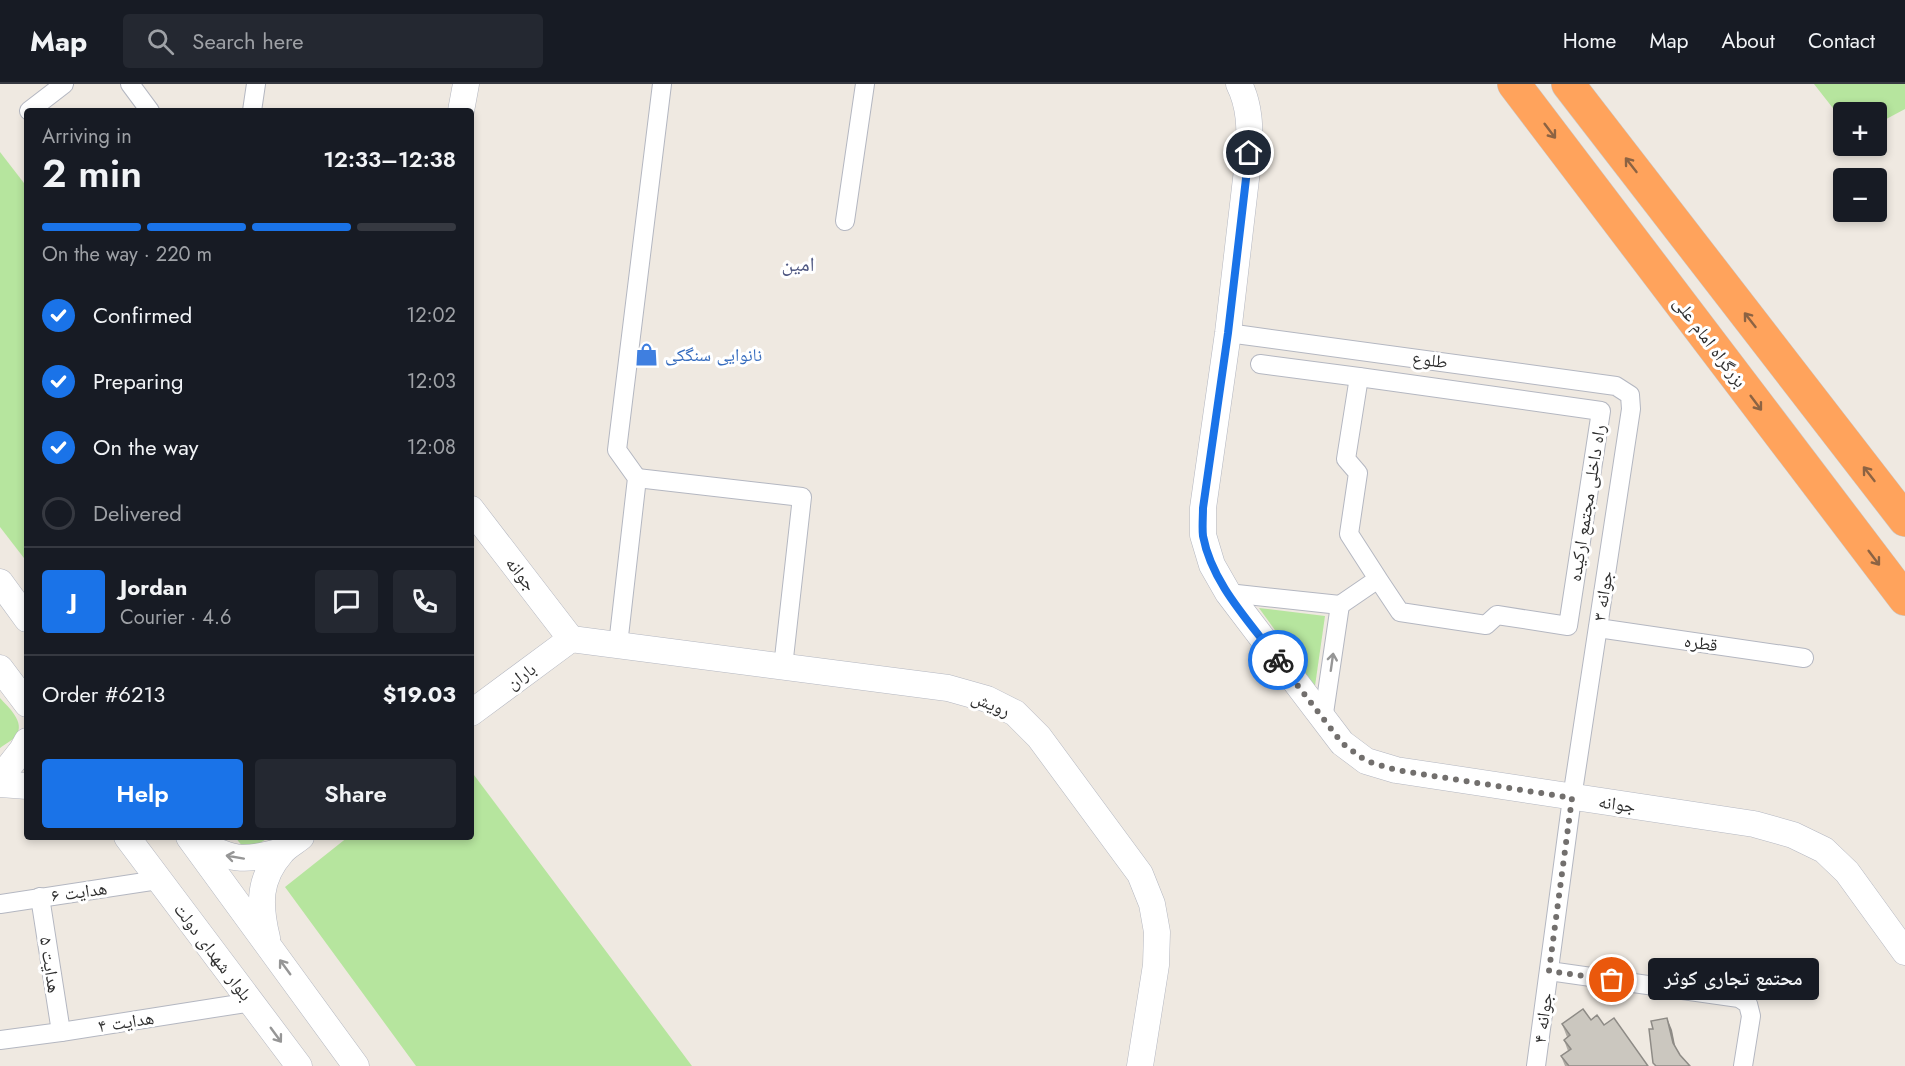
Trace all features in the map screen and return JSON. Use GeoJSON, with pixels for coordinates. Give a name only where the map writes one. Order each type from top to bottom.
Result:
{"type":"FeatureCollection","features":[{"type":"Feature","properties":{"kind":"highway","name":"بزرگراه امام علی"},"geometry":{"type":"LineString","coordinates":[[1514,84],[1905,599]]}},
{"type":"Feature","properties":{"kind":"highway"},"geometry":{"type":"LineString","coordinates":[[1568,84],[1905,520]]}},
{"type":"Feature","properties":{"kind":"street"},"geometry":{"type":"LineString","coordinates":[[33,108],[64,84]]}},
{"type":"Feature","properties":{"kind":"street"},"geometry":{"type":"LineString","coordinates":[[130,84],[143,108]]}},
{"type":"Feature","properties":{"kind":"street"},"geometry":{"type":"LineString","coordinates":[[252,108],[256,84]]}},
{"type":"Feature","properties":{"kind":"street"},"geometry":{"type":"LineString","coordinates":[[462,108],[466,84]]}},
{"type":"Feature","properties":{"kind":"street"},"geometry":{"type":"LineString","coordinates":[[618,645],[637,478],[617,450],[662,84]]}},
{"type":"Feature","properties":{"kind":"street"},"geometry":{"type":"LineString","coordinates":[[845,221],[865,84]]}},
{"type":"Feature","properties":{"kind":"street","name":"جوانه"},"geometry":{"type":"LineString","coordinates":[[1239,84],[1246,98],[1250,125],[1249,153],[1228,333],[1203,508],[1203,535],[1212,565],[1228,592],[1323,720],[1342,743],[1366,761],[1396,770],[1754,824],[1793,835],[1824,850],[1847,872],[1905,952]]}},
{"type":"Feature","properties":{"kind":"street","name":"طلوع"},"geometry":{"type":"LineString","coordinates":[[1228,333],[1616,386],[1630,395]]}},
{"type":"Feature","properties":{"kind":"street","name":"راه داخلی مجتمع ارکیده"},"geometry":{"type":"LineString","coordinates":[[1260,364],[1359,377],[1601,411],[1568,626],[1497,615],[1486,625],[1400,612],[1349,534],[1358,473],[1346,459],[1359,377]]}},
{"type":"Feature","properties":{"kind":"street","name":"جوانه ۳"},"geometry":{"type":"LineString","coordinates":[[1572,798],[1631,410],[1630,395]]}},
{"type":"Feature","properties":{"kind":"street"},"geometry":{"type":"LineString","coordinates":[[637,478],[802,497],[783,667]]}},
{"type":"Feature","properties":{"kind":"street","name":"جوانه"},"geometry":{"type":"LineString","coordinates":[[474,513],[571,639]]}},
{"type":"Feature","properties":{"kind":"street"},"geometry":{"type":"LineString","coordinates":[[1228,592],[1340,605],[1378,579]]}},
{"type":"Feature","properties":{"kind":"street"},"geometry":{"type":"LineString","coordinates":[[0,582],[24,615]]}},
{"type":"Feature","properties":{"kind":"street"},"geometry":{"type":"LineString","coordinates":[[1323,720],[1340,605]]}},
{"type":"Feature","properties":{"kind":"street","name":"قطره"},"geometry":{"type":"LineString","coordinates":[[1598,628],[1804,658]]}},
{"type":"Feature","properties":{"kind":"street","name":"رویش"},"geometry":{"type":"LineString","coordinates":[[571,639],[948,688],[987,699],[1015,713],[1039,737],[1140,874],[1152,904],[1157,932],[1156,966],[1140,1066]]}},
{"type":"Feature","properties":{"kind":"street","name":"باران"},"geometry":{"type":"LineString","coordinates":[[474,711],[571,639]]}},
{"type":"Feature","properties":{"kind":"street"},"geometry":{"type":"LineString","coordinates":[[0,668],[24,700]]}},
{"type":"Feature","properties":{"kind":"street"},"geometry":{"type":"LineString","coordinates":[[0,778],[24,746]]}},
{"type":"Feature","properties":{"kind":"street"},"geometry":{"type":"LineString","coordinates":[[0,784],[24,786]]}},
{"type":"Feature","properties":{"kind":"street","name":"جوانه ۴"},"geometry":{"type":"LineString","coordinates":[[1536,1066],[1572,798]]}},
{"type":"Feature","properties":{"kind":"street","name":"بلوار شهدای دولت"},"geometry":{"type":"LineString","coordinates":[[130,840],[299,1066]]}},
{"type":"Feature","properties":{"kind":"street"},"geometry":{"type":"LineString","coordinates":[[192,840],[356,1066]]}},
{"type":"Feature","properties":{"kind":"street"},"geometry":{"type":"LineString","coordinates":[[195,840],[216,852],[238,858],[256,858],[292,844]]}},
{"type":"Feature","properties":{"kind":"street"},"geometry":{"type":"LineString","coordinates":[[268,944],[261,913],[262,891],[267,874],[292,844]]}},
{"type":"Feature","properties":{"kind":"street","name":"هدایت ۶"},"geometry":{"type":"LineString","coordinates":[[0,904],[158,880]]}},
{"type":"Feature","properties":{"kind":"street","name":"هدایت ۵"},"geometry":{"type":"LineString","coordinates":[[40,897],[61,1032]]}},
{"type":"Feature","properties":{"kind":"street","name":"جوانه ۴"},"geometry":{"type":"LineString","coordinates":[[1549,971],[1739,998],[1748,1004],[1751,1016],[1743,1066]]}},
{"type":"Feature","properties":{"kind":"street","name":"هدایت ۴"},"geometry":{"type":"LineString","coordinates":[[0,1040],[252,1002]]}},
{"type":"Feature","properties":{"kind":"green space"},"geometry":{"type":"Polygon","coordinates":[[[1814,84],[1905,84],[1905,109],[1887,119],[1887,102],[1833,102],[1833,108],[1814,84]]]}},
{"type":"Feature","properties":{"kind":"green space"},"geometry":{"type":"Polygon","coordinates":[[[0,152],[24,183],[24,558],[0,527],[0,152]]]}},
{"type":"Feature","properties":{"kind":"green space"},"geometry":{"type":"Polygon","coordinates":[[[1259,608],[1325,616],[1315,686],[1259,608]]]}},
{"type":"Feature","properties":{"kind":"green space"},"geometry":{"type":"Polygon","coordinates":[[[0,698],[15,715],[19,731],[0,748],[0,698]]]}},
{"type":"Feature","properties":{"kind":"green space"},"geometry":{"type":"Polygon","coordinates":[[[474,775],[692,1066],[416,1066],[285,887],[344,840],[474,840],[474,775]]]}},
{"type":"Feature","properties":{"kind":"green space"},"geometry":{"type":"Polygon","coordinates":[[[237,840],[265,840],[247,852],[237,840]]]}},
{"type":"Feature","properties":{"kind":"building"},"geometry":{"type":"Polygon","coordinates":[[[1583,1009],[1591,1020],[1597,1015],[1604,1025],[1614,1018],[1648,1066],[1569,1066],[1561,1056],[1571,1049],[1564,1040],[1570,1035],[1562,1024],[1583,1009]]]}},
{"type":"Feature","properties":{"kind":"building"},"geometry":{"type":"Polygon","coordinates":[[[1667,1018],[1673,1043],[1690,1066],[1656,1066],[1653,1063],[1649,1029],[1653,1029],[1651,1021],[1667,1018]]]}},
{"type":"Feature","properties":{"kind":"way so far"},"geometry":{"type":"LineString","coordinates":[[1278,660],[1342,743],[1366,761],[1396,770],[1572,798],[1549,971],[1612,980]]}},
{"type":"Feature","properties":{"kind":"place","name":"نانوایی سنگکی"},"geometry":{"type":"Point","coordinates":[647,355]}},
{"type":"Feature","properties":{"kind":"place","name":"محتمع تجاری کوثر"},"geometry":{"type":"Point","coordinates":[1612,980]}},
{"type":"Feature","properties":{"kind":"district","name":"امین"},"geometry":{"type":"Point","coordinates":[798,264]}},
{"type":"Feature","properties":{"kind":"route"},"geometry":{"type":"LineString","coordinates":[[1249,153],[1228,333],[1203,508],[1203,535],[1212,565],[1228,592],[1278,660]]}}]}
